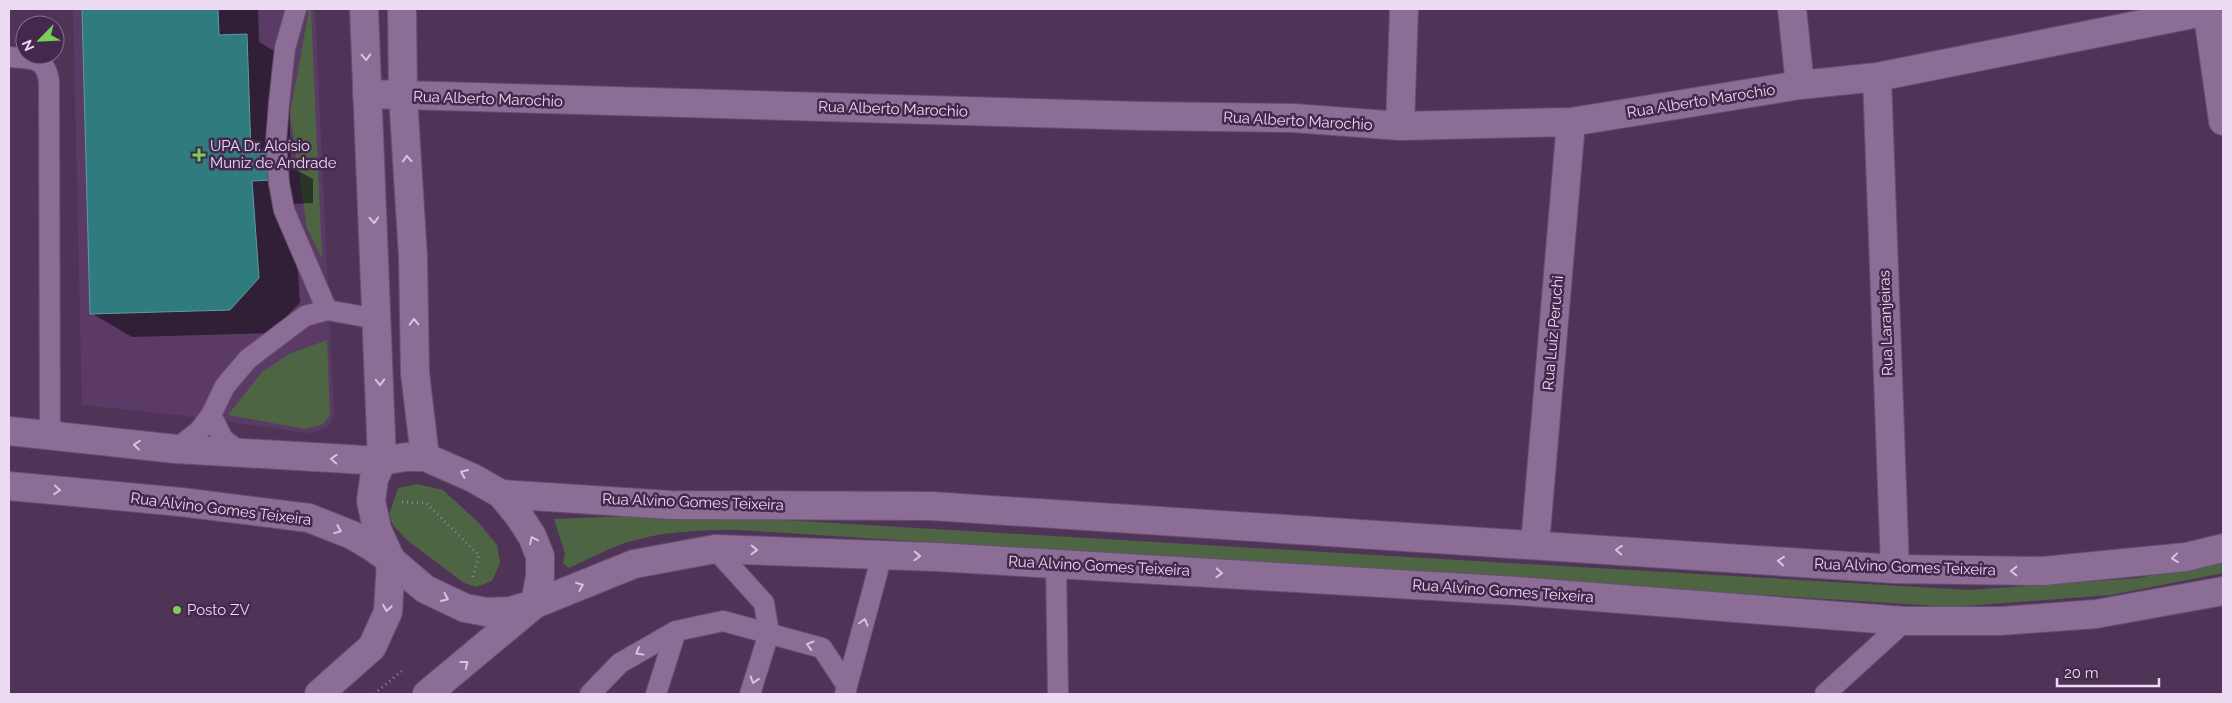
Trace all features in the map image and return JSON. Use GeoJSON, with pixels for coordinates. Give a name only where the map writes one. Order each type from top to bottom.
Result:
{"type":"FeatureCollection","features":[{"type":"Feature","properties":{"kind":"main road"},"geometry":{"type":"LineString","coordinates":[[319,694],[372,647],[388,612],[391,560],[377,529],[371,500],[374,480],[382,461],[364,9]]}},
{"type":"Feature","properties":{"kind":"main road"},"geometry":{"type":"LineString","coordinates":[[402,9],[403,96],[413,258],[415,373],[425,457]]}},
{"type":"Feature","properties":{"kind":"main road"},"geometry":{"type":"LineString","coordinates":[[1400,126],[1404,9]]}},
{"type":"Feature","properties":{"kind":"main road"},"geometry":{"type":"LineString","coordinates":[[1792,9],[1800,85]]}},
{"type":"Feature","properties":{"kind":"main road"},"geometry":{"type":"LineString","coordinates":[[2211,9],[2223,120]]}},
{"type":"Feature","properties":{"kind":"main road","name":"Rua Alberto Marochio"},"geometry":{"type":"LineString","coordinates":[[368,94],[1143,116],[1293,118],[1400,126],[1571,122],[1800,85],[1877,77],[2211,9]]}},
{"type":"Feature","properties":{"kind":"main road","name":"Rua Laranjeiras"},"geometry":{"type":"LineString","coordinates":[[1877,77],[1895,569]]}},
{"type":"Feature","properties":{"kind":"main road","name":"Rua Luiz Peruchi"},"geometry":{"type":"LineString","coordinates":[[1534,544],[1571,122]]}},
{"type":"Feature","properties":{"kind":"main road","name":"Rua Alvino Gomes Teixeira"},"geometry":{"type":"LineString","coordinates":[[9,431],[176,449],[382,461],[406,457],[425,457],[474,478],[501,494],[671,505],[931,506],[1895,569],[2043,571],[2186,557],[2223,548]]}},
{"type":"Feature","properties":{"kind":"main road","name":"Rua Alvino Gomes Teixeira"},"geometry":{"type":"LineString","coordinates":[[9,486],[181,502],[309,518],[352,535],[391,560],[425,589],[465,608],[486,612],[510,611],[535,604],[634,564],[715,549],[1056,564],[1517,591],[1905,621],[2001,621],[2096,614],[2223,590]]}},
{"type":"Feature","properties":{"kind":"main road"},"geometry":{"type":"LineString","coordinates":[[427,694],[535,604],[540,576],[540,556],[532,536],[501,494]]}},
{"type":"Feature","properties":{"kind":"lane"},"geometry":{"type":"LineString","coordinates":[[296,9],[285,48],[276,142],[279,183],[284,210],[327,310]]}},
{"type":"Feature","properties":{"kind":"lane"},"geometry":{"type":"LineString","coordinates":[[9,57],[35,59],[44,65],[49,82],[50,436]]}},
{"type":"Feature","properties":{"kind":"lane"},"geometry":{"type":"LineString","coordinates":[[176,449],[194,436],[211,415],[225,386],[248,358],[305,316],[327,310],[377,319]]}},
{"type":"Feature","properties":{"kind":"lane"},"geometry":{"type":"LineString","coordinates":[[211,415],[223,440],[241,453]]}},
{"type":"Feature","properties":{"kind":"lane"},"geometry":{"type":"LineString","coordinates":[[715,549],[764,603],[769,633],[750,694]]}},
{"type":"Feature","properties":{"kind":"lane"},"geometry":{"type":"LineString","coordinates":[[846,690],[882,555]]}},
{"type":"Feature","properties":{"kind":"lane"},"geometry":{"type":"LineString","coordinates":[[1056,564],[1058,694]]}},
{"type":"Feature","properties":{"kind":"lane"},"geometry":{"type":"LineString","coordinates":[[590,694],[620,663],[676,632],[723,621],[822,648],[846,690]]}},
{"type":"Feature","properties":{"kind":"lane"},"geometry":{"type":"LineString","coordinates":[[1825,694],[1905,621]]}},
{"type":"Feature","properties":{"kind":"lane"},"geometry":{"type":"LineString","coordinates":[[656,694],[676,632]]}},
{"type":"Feature","properties":{"kind":"shaded area","name":"UPA Dr. Aloísio Muniz de Andrade"},"geometry":{"type":"Polygon","coordinates":[[[73,9],[315,9],[334,414],[329,426],[316,432],[305,433],[206,418],[82,405],[73,9]]]}},
{"type":"Feature","properties":{"kind":"green space"},"geometry":{"type":"Polygon","coordinates":[[[309,9],[311,9],[322,258],[307,228],[290,114],[309,9]]]}},
{"type":"Feature","properties":{"kind":"green space"},"geometry":{"type":"Polygon","coordinates":[[[327,340],[330,414],[324,424],[305,429],[228,415],[262,372],[289,354],[327,340]]]}},
{"type":"Feature","properties":{"kind":"green space"},"geometry":{"type":"Polygon","coordinates":[[[417,484],[443,490],[478,522],[497,545],[500,563],[492,581],[477,587],[464,583],[407,540],[393,525],[389,515],[398,488],[417,484]]]}},
{"type":"Feature","properties":{"kind":"green space"},"geometry":{"type":"Polygon","coordinates":[[[680,514],[1969,590],[2139,578],[2223,559],[2223,573],[2111,595],[1953,607],[740,530],[695,531],[651,536],[622,544],[569,568],[563,563],[565,553],[554,519],[680,514]]]}},
{"type":"Feature","properties":{"kind":"building"},"geometry":{"type":"Polygon","coordinates":[[[82,9],[218,9],[219,35],[247,34],[251,153],[272,154],[272,180],[252,181],[259,278],[230,310],[90,314],[82,9]]]}},
{"type":"Feature","properties":{"kind":"place","name":"UPA Dr. Aloísio Muniz de Andrade"},"geometry":{"type":"Point","coordinates":[199,155]}},
{"type":"Feature","properties":{"kind":"place","name":"Posto ZV"},"geometry":{"type":"Point","coordinates":[177,610]}}]}
